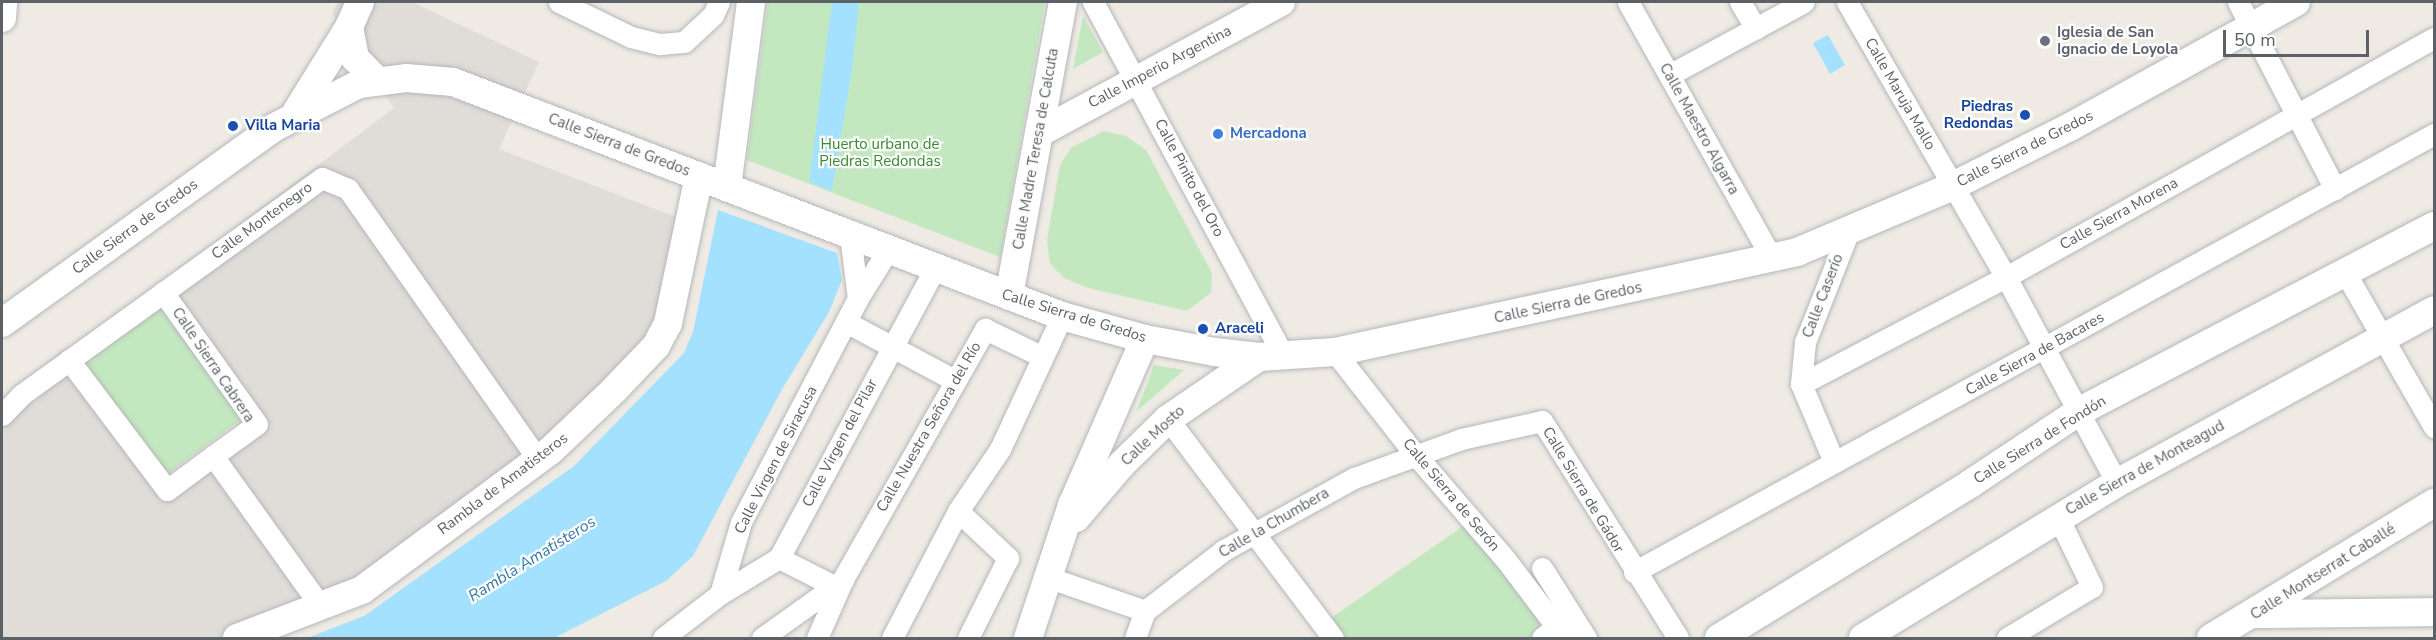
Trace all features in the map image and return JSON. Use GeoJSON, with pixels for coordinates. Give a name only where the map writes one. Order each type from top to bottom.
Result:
{"type":"FeatureCollection","features":[{"type":"Feature","properties":{"kind":"street"},"geometry":{"type":"LineString","coordinates":[[2,18],[3,2]]}},
{"type":"Feature","properties":{"kind":"street"},"geometry":{"type":"LineString","coordinates":[[559,2],[631,37],[660,44],[684,42],[713,15],[719,2]]}},
{"type":"Feature","properties":{"kind":"street"},"geometry":{"type":"LineString","coordinates":[[727,187],[751,2]]}},
{"type":"Feature","properties":{"kind":"street","name":"Calle Madre Teresa de Calcuta"},"geometry":{"type":"LineString","coordinates":[[1009,296],[1063,2]]}},
{"type":"Feature","properties":{"kind":"street","name":"Calle Pinito del Oro"},"geometry":{"type":"LineString","coordinates":[[1093,2],[1136,79],[1272,356]]}},
{"type":"Feature","properties":{"kind":"street","name":"Calle Imperio Argentina"},"geometry":{"type":"LineString","coordinates":[[1039,132],[1281,2]]}},
{"type":"Feature","properties":{"kind":"street","name":"Calle Maestro Algarra"},"geometry":{"type":"LineString","coordinates":[[1628,2],[1771,257]]}},
{"type":"Feature","properties":{"kind":"street"},"geometry":{"type":"LineString","coordinates":[[1740,2],[1756,29]]}},
{"type":"Feature","properties":{"kind":"street"},"geometry":{"type":"LineString","coordinates":[[1669,75],[1804,2]]}},
{"type":"Feature","properties":{"kind":"street","name":"Calle Maruja Mallo"},"geometry":{"type":"LineString","coordinates":[[1847,2],[2006,277],[2117,483]]}},
{"type":"Feature","properties":{"kind":"street","name":"Calle Sierra de Gredos"},"geometry":{"type":"LineString","coordinates":[[2,323],[295,114],[340,92],[377,81],[406,78],[453,82],[1062,316],[1145,339],[1272,356],[1335,352],[1797,252],[1848,233],[1953,186],[2070,127],[2245,14],[2296,2]]}},
{"type":"Feature","properties":{"kind":"street"},"geometry":{"type":"LineString","coordinates":[[340,92],[356,58],[354,14]]}},
{"type":"Feature","properties":{"kind":"street"},"geometry":{"type":"LineString","coordinates":[[295,114],[354,14]]}},
{"type":"Feature","properties":{"kind":"street"},"geometry":{"type":"LineString","coordinates":[[2245,14],[2295,116],[2335,189]]}},
{"type":"Feature","properties":{"kind":"street","name":"Calle Sierra Morena"},"geometry":{"type":"LineString","coordinates":[[1801,384],[2006,277],[2434,38]]}},
{"type":"Feature","properties":{"kind":"street"},"geometry":{"type":"LineString","coordinates":[[356,58],[377,81]]}},
{"type":"Feature","properties":{"kind":"street","name":"Calle Sierra de Bacares"},"geometry":{"type":"LineString","coordinates":[[1634,572],[2046,349],[2434,134]]}},
{"type":"Feature","properties":{"kind":"street","name":"Rambla de Amatisteros"},"geometry":{"type":"LineString","coordinates":[[237,639],[362,590],[538,460],[614,390],[662,337],[672,310],[699,176]]}},
{"type":"Feature","properties":{"kind":"street","name":"Calle Montenegro"},"geometry":{"type":"LineString","coordinates":[[2,415],[21,395],[322,178],[348,189],[538,460]]}},
{"type":"Feature","properties":{"kind":"street","name":"Calle Sierra de Fondón"},"geometry":{"type":"LineString","coordinates":[[1719,639],[1970,484],[2080,411],[2434,226]]}},
{"type":"Feature","properties":{"kind":"street","name":"Calle Caserío"},"geometry":{"type":"LineString","coordinates":[[1834,462],[1801,384],[1805,342],[1848,233]]}},
{"type":"Feature","properties":{"kind":"street"},"geometry":{"type":"LineString","coordinates":[[850,235],[858,298]]}},
{"type":"Feature","properties":{"kind":"street","name":"Calle Virgen de Siracusa"},"geometry":{"type":"LineString","coordinates":[[720,594],[741,522],[858,298],[888,250]]}},
{"type":"Feature","properties":{"kind":"street","name":"Calle Virgen del Pilar"},"geometry":{"type":"LineString","coordinates":[[779,558],[935,268]]}},
{"type":"Feature","properties":{"kind":"street"},"geometry":{"type":"LineString","coordinates":[[2346,274],[2384,337],[2429,402],[2434,427]]}},
{"type":"Feature","properties":{"kind":"street","name":"Calle Sierra Cabrera"},"geometry":{"type":"LineString","coordinates":[[69,360],[167,490],[257,424],[163,292]]}},
{"type":"Feature","properties":{"kind":"street","name":"Calle Sierra de Monteagud"},"geometry":{"type":"LineString","coordinates":[[1863,639],[2058,517],[2117,483],[2434,310]]}},
{"type":"Feature","properties":{"kind":"street"},"geometry":{"type":"LineString","coordinates":[[892,639],[958,511],[1000,449],[1041,356],[1062,316]]}},
{"type":"Feature","properties":{"kind":"street"},"geometry":{"type":"LineString","coordinates":[[846,322],[954,380]]}},
{"type":"Feature","properties":{"kind":"street","name":"Calle Nuestra Señora del Río"},"geometry":{"type":"LineString","coordinates":[[817,639],[839,583],[985,329],[1041,356]]}},
{"type":"Feature","properties":{"kind":"street","name":"Calle Mosto"},"geometry":{"type":"LineString","coordinates":[[1028,639],[1072,506],[1145,339]]}},
{"type":"Feature","properties":{"kind":"street","name":"Calle Sierra de Serón"},"geometry":{"type":"LineString","coordinates":[[1335,352],[1555,634]]}},
{"type":"Feature","properties":{"kind":"street","name":"Calle Mosto"},"geometry":{"type":"LineString","coordinates":[[1063,533],[1122,464],[1168,419],[1272,356]]}},
{"type":"Feature","properties":{"kind":"street"},"geometry":{"type":"LineString","coordinates":[[1168,419],[1251,534],[1332,639]]}},
{"type":"Feature","properties":{"kind":"street","name":"Calle Sierra de Gádor"},"geometry":{"type":"LineString","coordinates":[[1414,453],[1542,421],[1634,572],[1678,639]]}},
{"type":"Feature","properties":{"kind":"street","name":"Calle la Chumbera"},"geometry":{"type":"LineString","coordinates":[[1145,611],[1251,534],[1354,477],[1414,453]]}},
{"type":"Feature","properties":{"kind":"street"},"geometry":{"type":"LineString","coordinates":[[213,456],[321,607]]}},
{"type":"Feature","properties":{"kind":"street","name":"Calle Montserrat Caballé"},"geometry":{"type":"LineString","coordinates":[[2211,639],[2256,614],[2267,604],[2434,503]]}},
{"type":"Feature","properties":{"kind":"street"},"geometry":{"type":"LineString","coordinates":[[958,511],[1008,558],[968,639]]}},
{"type":"Feature","properties":{"kind":"street"},"geometry":{"type":"LineString","coordinates":[[2007,639],[2091,587],[2058,517]]}},
{"type":"Feature","properties":{"kind":"street"},"geometry":{"type":"LineString","coordinates":[[664,638],[720,594],[779,558],[839,583]]}},
{"type":"Feature","properties":{"kind":"street"},"geometry":{"type":"LineString","coordinates":[[1542,568],[1586,639]]}},
{"type":"Feature","properties":{"kind":"street"},"geometry":{"type":"LineString","coordinates":[[1047,577],[1145,611],[1135,639]]}},
{"type":"Feature","properties":{"kind":"street"},"geometry":{"type":"LineString","coordinates":[[762,639],[839,583]]}},
{"type":"Feature","properties":{"kind":"street"},"geometry":{"type":"LineString","coordinates":[[2256,614],[2434,612]]}},
{"type":"Feature","properties":{"kind":"shaded area"},"geometry":{"type":"Polygon","coordinates":[[[338,2],[412,2],[539,62],[499,149],[681,219],[654,329],[520,464],[350,588],[217,638],[2,638],[2,408],[62,349],[171,488],[265,426],[158,285],[394,108],[332,13],[338,2]]]}},
{"type":"Feature","properties":{"kind":"green space","name":"Huerto urbano de Piedras Redondas"},"geometry":{"type":"Polygon","coordinates":[[[768,2],[1045,2],[1000,257],[747,160],[768,2]]]}},
{"type":"Feature","properties":{"kind":"green space"},"geometry":{"type":"Polygon","coordinates":[[[1083,16],[1103,52],[1073,69],[1083,16]]]}},
{"type":"Feature","properties":{"kind":"green space"},"geometry":{"type":"Polygon","coordinates":[[[1104,131],[1126,136],[1146,150],[1212,273],[1211,293],[1187,311],[1088,288],[1064,278],[1050,264],[1047,240],[1060,165],[1071,148],[1104,131]]]}},
{"type":"Feature","properties":{"kind":"green space"},"geometry":{"type":"Polygon","coordinates":[[[162,304],[243,418],[165,476],[82,362],[162,304]]]}},
{"type":"Feature","properties":{"kind":"green space"},"geometry":{"type":"Polygon","coordinates":[[[1154,365],[1184,370],[1136,412],[1149,379],[1154,365]]]}},
{"type":"Feature","properties":{"kind":"green space"},"geometry":{"type":"Polygon","coordinates":[[[1466,524],[1538,614],[1541,625],[1537,634],[1531,638],[1342,638],[1328,620],[1466,524]]]}},
{"type":"Feature","properties":{"kind":"water"},"geometry":{"type":"Polygon","coordinates":[[[832,2],[859,2],[853,63],[832,191],[809,182],[832,2]]]}},
{"type":"Feature","properties":{"kind":"water"},"geometry":{"type":"Polygon","coordinates":[[[1828,35],[1845,65],[1830,74],[1813,43],[1828,35]]]}},
{"type":"Feature","properties":{"kind":"water","name":"Rambla Amatisteros"},"geometry":{"type":"Polygon","coordinates":[[[718,210],[837,253],[842,280],[829,312],[781,391],[693,556],[666,581],[554,638],[307,638],[364,616],[574,466],[684,353],[693,332],[718,210]]]}},
{"type":"Feature","properties":{"kind":"place","name":"Iglesia de San Ignacio de Loyola"},"geometry":{"type":"Point","coordinates":[2045,41]}},
{"type":"Feature","properties":{"kind":"place","name":"Piedras Redondas"},"geometry":{"type":"Point","coordinates":[2025,115]}},
{"type":"Feature","properties":{"kind":"place","name":"Villa Maria"},"geometry":{"type":"Point","coordinates":[233,126]}},
{"type":"Feature","properties":{"kind":"place","name":"Mercadona"},"geometry":{"type":"Point","coordinates":[1218,134]}},
{"type":"Feature","properties":{"kind":"place","name":"Araceli"},"geometry":{"type":"Point","coordinates":[1203,329]}}]}
